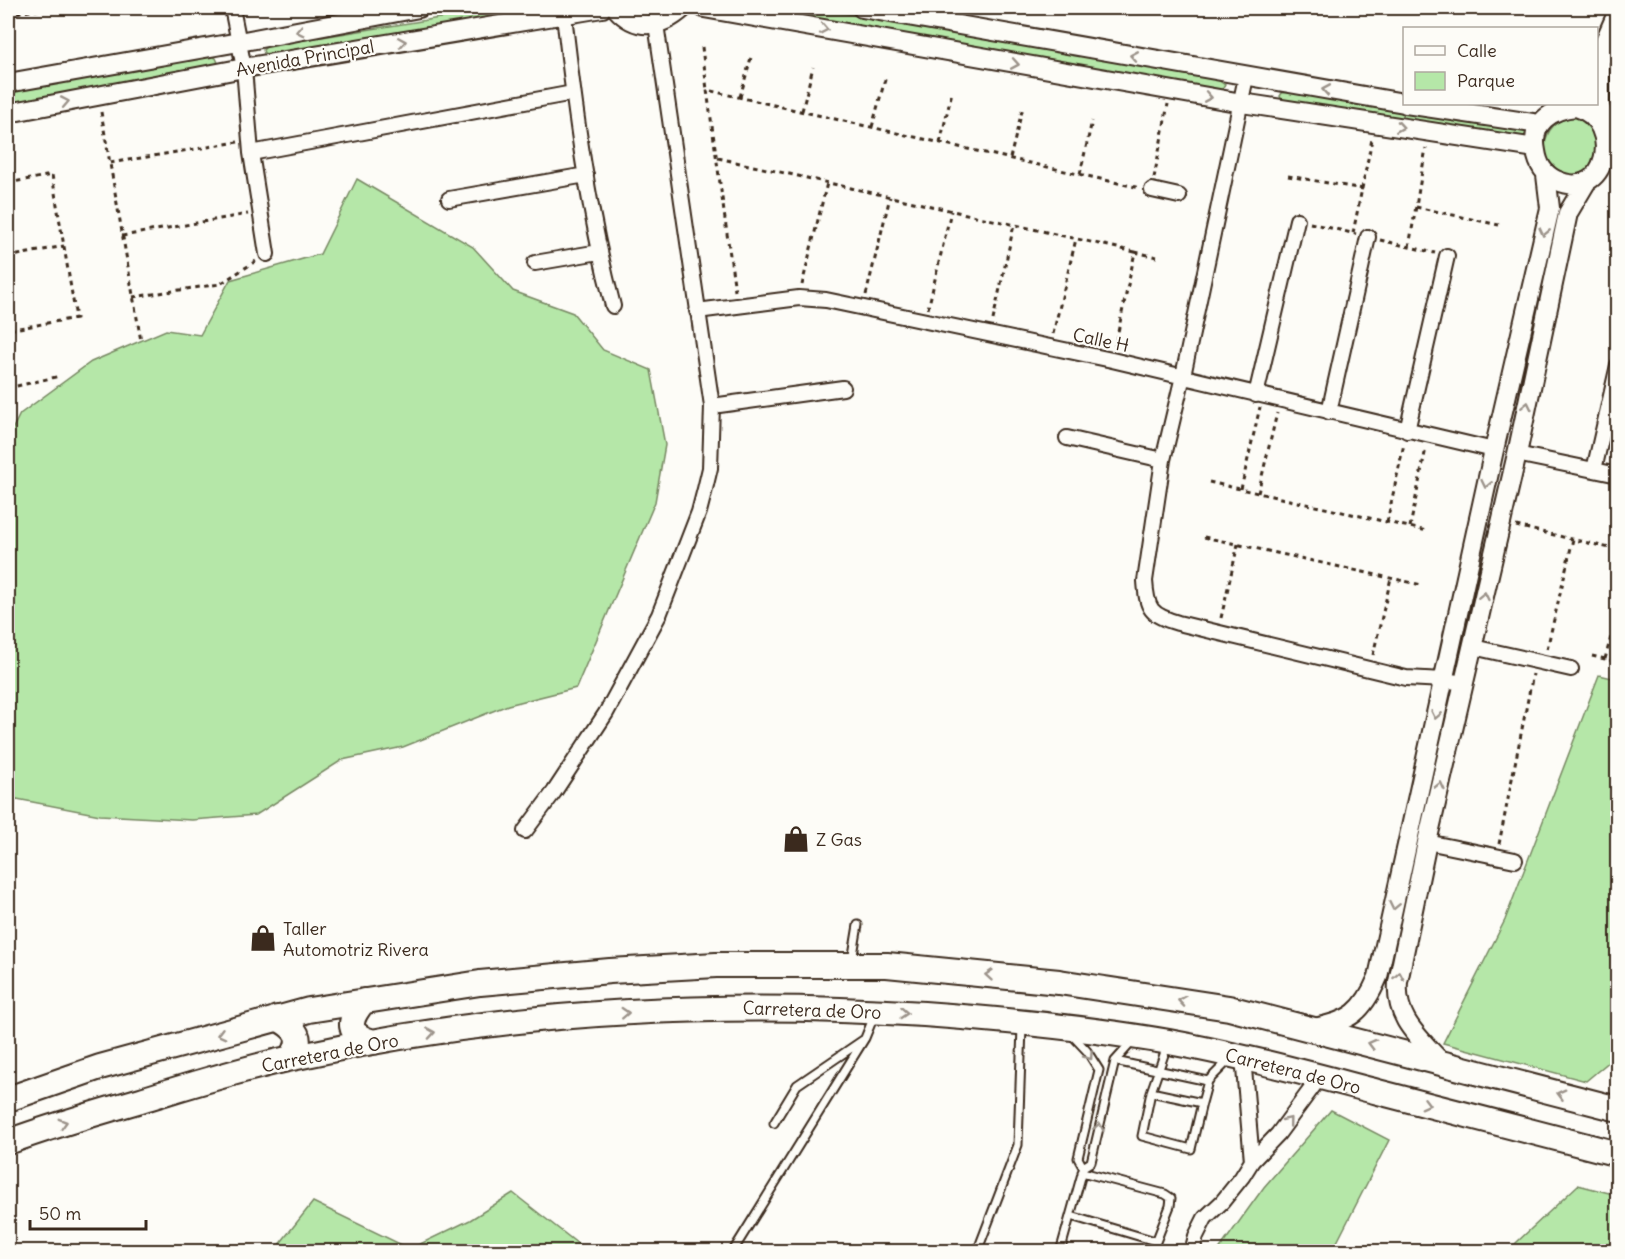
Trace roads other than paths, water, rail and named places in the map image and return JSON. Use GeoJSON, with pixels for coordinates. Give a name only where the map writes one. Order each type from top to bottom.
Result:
{"type":"FeatureCollection","features":[{"type":"Feature","properties":{"kind":"highway"},"geometry":{"type":"LineString","coordinates":[[8,1099],[100,1066],[309,1010],[480,983],[610,971],[716,965],[886,965],[1059,982],[1229,1008],[1617,1109]]}},
{"type":"Feature","properties":{"kind":"highway"},"geometry":{"type":"LineString","coordinates":[[363,1001],[353,1014],[351,1026],[356,1035],[374,1042]]}},
{"type":"Feature","properties":{"kind":"highway","name":"Carretera de Oro"},"geometry":{"type":"LineString","coordinates":[[8,1142],[46,1128],[207,1080],[291,1058],[374,1042],[479,1026],[724,1007],[876,1011],[1022,1021],[1168,1042],[1239,1056],[1617,1154]]}},
{"type":"Feature","properties":{"kind":"highway"},"geometry":{"type":"LineString","coordinates":[[277,1018],[288,1024],[297,1034],[298,1043],[291,1058]]}},
{"type":"Feature","properties":{"kind":"street"},"geometry":{"type":"LineString","coordinates":[[231,8],[244,68],[250,146],[267,254]]}},
{"type":"Feature","properties":{"kind":"street","name":"Avenida Principal"},"geometry":{"type":"LineString","coordinates":[[8,83],[419,8]]}},
{"type":"Feature","properties":{"kind":"street","name":"Avenida Principal"},"geometry":{"type":"LineString","coordinates":[[8,113],[244,68],[602,8]]}},
{"type":"Feature","properties":{"kind":"street"},"geometry":{"type":"LineString","coordinates":[[616,8],[627,18],[636,22],[656,24],[683,8]]}},
{"type":"Feature","properties":{"kind":"street"},"geometry":{"type":"LineString","coordinates":[[704,8],[1170,91],[1535,148]]}},
{"type":"Feature","properties":{"kind":"street"},"geometry":{"type":"LineString","coordinates":[[862,8],[914,12],[1246,77],[1403,103]]}},
{"type":"Feature","properties":{"kind":"street"},"geometry":{"type":"LineString","coordinates":[[1546,175],[1563,183],[1575,184],[1587,181],[1612,168],[1611,134],[1600,105],[1598,74],[1609,55],[1617,10]]}},
{"type":"Feature","properties":{"kind":"street"},"geometry":{"type":"LineString","coordinates":[[564,15],[586,175],[599,252],[613,306]]}},
{"type":"Feature","properties":{"kind":"street"},"geometry":{"type":"LineString","coordinates":[[525,831],[606,713],[659,615],[699,512],[710,468],[712,406],[656,24]]}},
{"type":"Feature","properties":{"kind":"street"},"geometry":{"type":"LineString","coordinates":[[1246,77],[1163,460],[1145,581],[1146,598],[1150,610],[1161,618],[1370,670],[1406,678],[1464,683]]}},
{"type":"Feature","properties":{"kind":"street"},"geometry":{"type":"LineString","coordinates":[[250,146],[573,93]]}},
{"type":"Feature","properties":{"kind":"street"},"geometry":{"type":"LineString","coordinates":[[1418,105],[1539,124]]}},
{"type":"Feature","properties":{"kind":"street"},"geometry":{"type":"LineString","coordinates":[[1313,1029],[1337,1024],[1356,1014],[1370,997],[1378,977],[1494,450],[1550,208],[1546,175],[1538,162],[1535,148],[1539,124],[1554,112],[1567,106],[1576,107],[1597,116],[1611,134]]}},
{"type":"Feature","properties":{"kind":"street"},"geometry":{"type":"LineString","coordinates":[[449,199],[586,175]]}},
{"type":"Feature","properties":{"kind":"street"},"geometry":{"type":"LineString","coordinates":[[1441,1062],[1406,1023],[1397,995],[1398,982],[1427,842],[1517,454],[1568,213],[1587,181]]}},
{"type":"Feature","properties":{"kind":"street"},"geometry":{"type":"LineString","coordinates":[[1152,190],[1179,196]]}},
{"type":"Feature","properties":{"kind":"street"},"geometry":{"type":"LineString","coordinates":[[1259,396],[1297,220]]}},
{"type":"Feature","properties":{"kind":"street"},"geometry":{"type":"LineString","coordinates":[[1329,412],[1368,237]]}},
{"type":"Feature","properties":{"kind":"street"},"geometry":{"type":"LineString","coordinates":[[535,263],[599,252]]}},
{"type":"Feature","properties":{"kind":"street"},"geometry":{"type":"LineString","coordinates":[[1407,431],[1447,256]]}},
{"type":"Feature","properties":{"kind":"street","name":"Calle H"},"geometry":{"type":"LineString","coordinates":[[697,311],[799,298],[826,300],[1112,360],[1494,450]]}},
{"type":"Feature","properties":{"kind":"street"},"geometry":{"type":"LineString","coordinates":[[1594,470],[1617,365]]}},
{"type":"Feature","properties":{"kind":"street"},"geometry":{"type":"LineString","coordinates":[[712,406],[843,388]]}},
{"type":"Feature","properties":{"kind":"street"},"geometry":{"type":"LineString","coordinates":[[1067,438],[1163,460]]}},
{"type":"Feature","properties":{"kind":"street"},"geometry":{"type":"LineString","coordinates":[[1494,450],[1617,475]]}},
{"type":"Feature","properties":{"kind":"street"},"geometry":{"type":"LineString","coordinates":[[1473,647],[1571,669]]}},
{"type":"Feature","properties":{"kind":"street"},"geometry":{"type":"LineString","coordinates":[[1427,842],[1515,860]]}},
{"type":"Feature","properties":{"kind":"street"},"geometry":{"type":"LineString","coordinates":[[1239,1056],[1252,1161]]}},
{"type":"Feature","properties":{"kind":"street"},"geometry":{"type":"LineString","coordinates":[[1192,1251],[1205,1218],[1222,1202],[1252,1161],[1278,1134],[1320,1077]]}},
{"type":"Feature","properties":{"kind":"lane"},"geometry":{"type":"LineString","coordinates":[[851,966],[858,925]]}},
{"type":"Feature","properties":{"kind":"lane"},"geometry":{"type":"LineString","coordinates":[[733,1251],[865,1038],[876,1011]]}},
{"type":"Feature","properties":{"kind":"lane"},"geometry":{"type":"LineString","coordinates":[[977,1251],[1018,1145],[1022,1021]]}},
{"type":"Feature","properties":{"kind":"lane"},"geometry":{"type":"LineString","coordinates":[[1065,1027],[1087,1051],[1099,1070],[1078,1158],[1083,1169],[1165,1194],[1171,1198],[1152,1251]]}},
{"type":"Feature","properties":{"kind":"lane"},"geometry":{"type":"LineString","coordinates":[[1060,1251],[1083,1169],[1091,1162],[1115,1061],[1136,1037]]}},
{"type":"Feature","properties":{"kind":"lane"},"geometry":{"type":"LineString","coordinates":[[774,1123],[797,1085],[865,1038]]}},
{"type":"Feature","properties":{"kind":"lane"},"geometry":{"type":"LineString","coordinates":[[1168,1042],[1151,1092],[1142,1136],[1191,1149],[1208,1081],[1239,1056]]}},
{"type":"Feature","properties":{"kind":"lane"},"geometry":{"type":"LineString","coordinates":[[1115,1061],[1208,1081]]}},
{"type":"Feature","properties":{"kind":"lane"},"geometry":{"type":"LineString","coordinates":[[1151,1092],[1202,1103]]}},
{"type":"Feature","properties":{"kind":"lane"},"geometry":{"type":"LineString","coordinates":[[1071,1216],[1155,1241]]}},
{"type":"Feature","properties":{"kind":"place","name":"Z Gas"},"geometry":{"type":"Point","coordinates":[796,839]}},
{"type":"Feature","properties":{"kind":"place","name":"Taller Automotriz Rivera"},"geometry":{"type":"Point","coordinates":[263,938]}}]}
